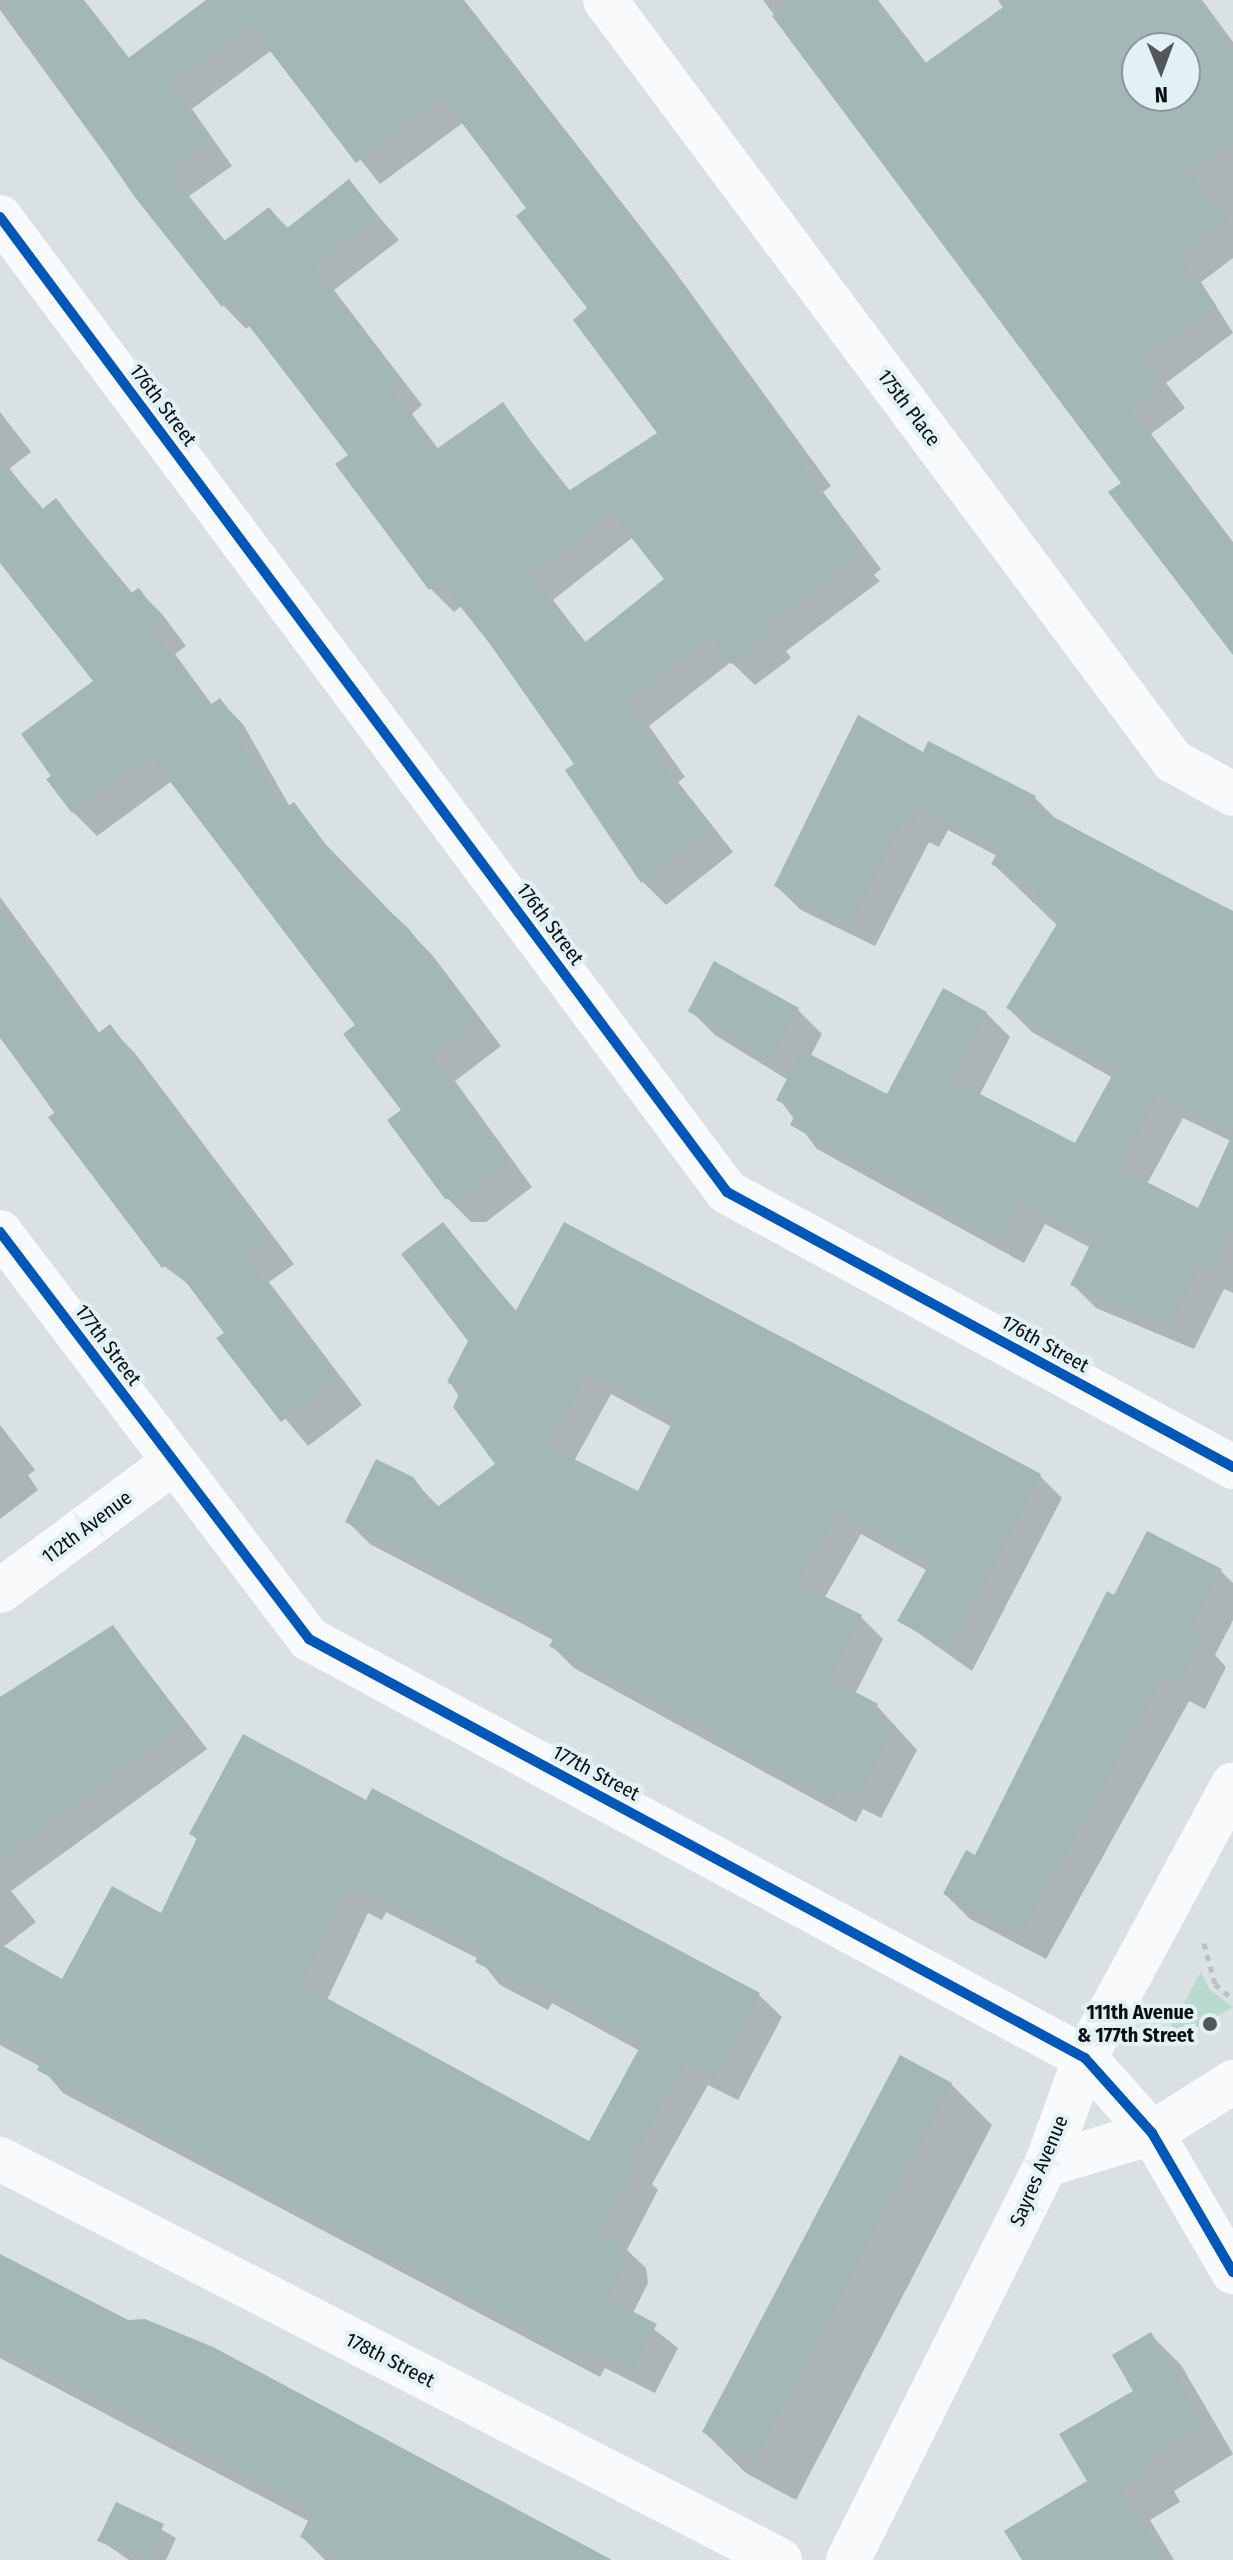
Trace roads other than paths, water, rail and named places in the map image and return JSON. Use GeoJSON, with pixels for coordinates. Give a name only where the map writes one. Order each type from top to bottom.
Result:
{"type":"FeatureCollection","features":[{"type":"Feature","properties":{"kind":"street","name":"175th Place"},"geometry":{"type":"LineString","coordinates":[[605,0],[1173,761],[1233,794]]}},
{"type":"Feature","properties":{"kind":"street","name":"176th Street"},"geometry":{"type":"LineString","coordinates":[[0,217],[727,1192],[1233,1467]]}},
{"type":"Feature","properties":{"kind":"street","name":"177th Street"},"geometry":{"type":"LineString","coordinates":[[0,1232],[309,1639],[1085,2058],[1152,2133],[1233,2272]]}},
{"type":"Feature","properties":{"kind":"street","name":"112th Avenue"},"geometry":{"type":"LineString","coordinates":[[0,1591],[174,1462]]}},
{"type":"Feature","properties":{"kind":"street","name":"Sayres Avenue"},"geometry":{"type":"LineString","coordinates":[[848,2560],[1046,2165],[1085,2058],[1233,1784]]}},
{"type":"Feature","properties":{"kind":"street"},"geometry":{"type":"LineString","coordinates":[[1046,2165],[1152,2133],[1233,2082]]}},
{"type":"Feature","properties":{"kind":"street","name":"178th Street"},"geometry":{"type":"LineString","coordinates":[[0,2159],[780,2560]]}},
{"type":"Feature","properties":{"kind":"place","name":"111th Avenue & 177th Street"},"geometry":{"type":"Point","coordinates":[1210,2024]}}]}
